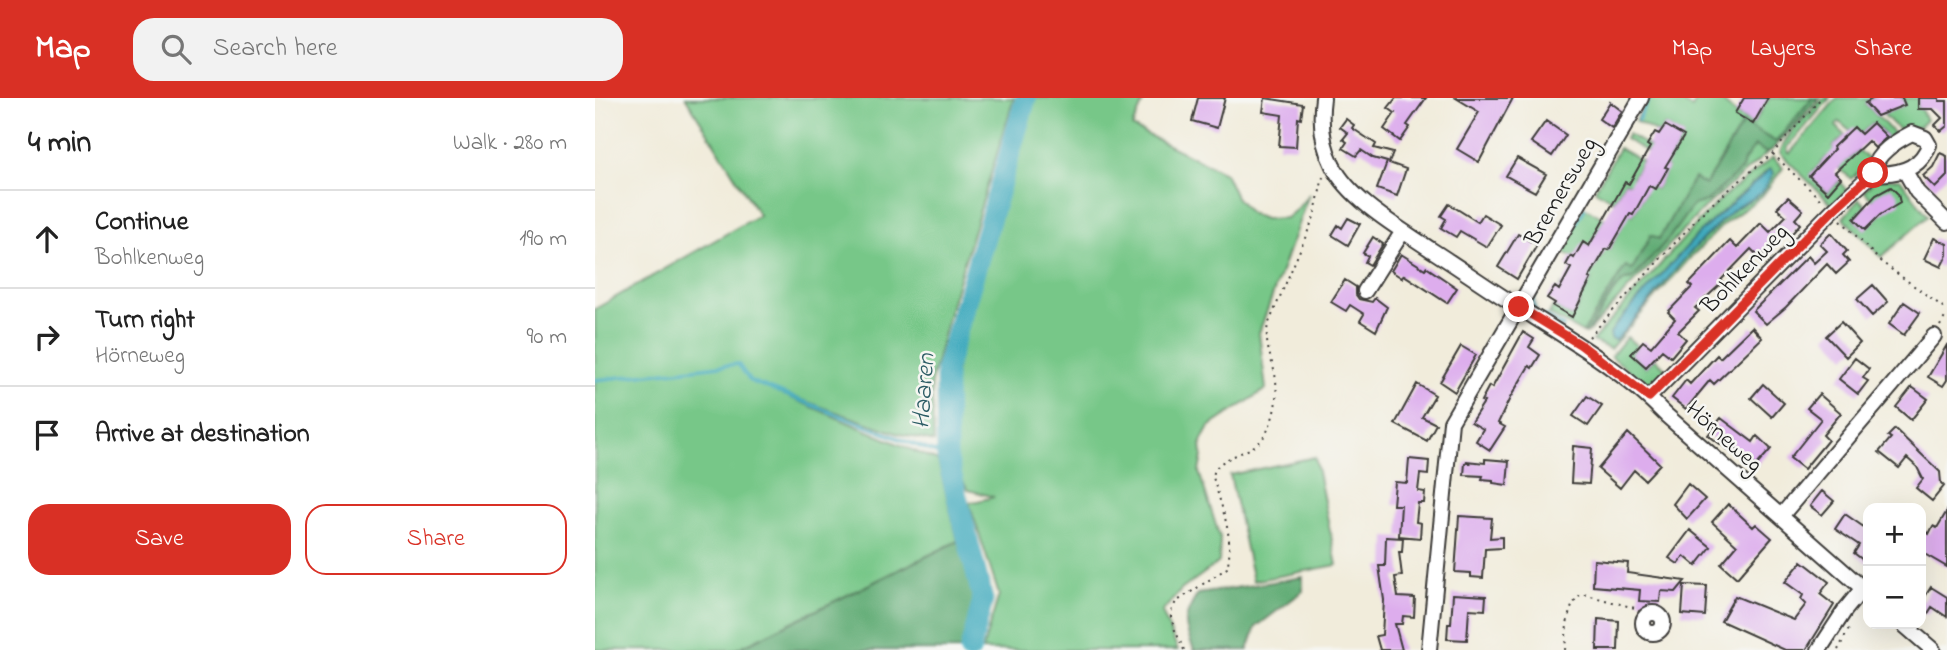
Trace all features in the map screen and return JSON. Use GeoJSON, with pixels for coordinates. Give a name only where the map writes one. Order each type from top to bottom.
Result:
{"type":"FeatureCollection","features":[{"type":"Feature","properties":{"kind":"street","name":"Hörneweg"},"geometry":{"type":"LineString","coordinates":[[1323,98],[1322,130],[1333,166],[1351,190],[1403,231],[1581,345],[1649,397],[1666,415],[1863,587]]}},
{"type":"Feature","properties":{"kind":"street","name":"Bremersweg"},"geometry":{"type":"LineString","coordinates":[[1429,650],[1451,422],[1641,98]]}},
{"type":"Feature","properties":{"kind":"street","name":"Bohlkenweg"},"geometry":{"type":"LineString","coordinates":[[1649,397],[1832,211],[1873,173],[1872,168],[1880,157],[1899,140],[1912,133],[1920,135],[1929,145],[1926,152],[1905,172]]}},
{"type":"Feature","properties":{"kind":"street"},"geometry":{"type":"LineString","coordinates":[[1873,173],[1905,172],[1917,192],[1947,222]]}},
{"type":"Feature","properties":{"kind":"street"},"geometry":{"type":"LineString","coordinates":[[1366,291],[1403,231]]}},
{"type":"Feature","properties":{"kind":"street"},"geometry":{"type":"LineString","coordinates":[[1781,516],[1934,336]]}},
{"type":"Feature","properties":{"kind":"street"},"geometry":{"type":"LineString","coordinates":[[1819,650],[1845,610],[1863,593]]}},
{"type":"Feature","properties":{"kind":"street"},"geometry":{"type":"LineString","coordinates":[[1645,616],[1643,628],[1648,633],[1655,634],[1656,650]]}},
{"type":"Feature","properties":{"kind":"street"},"geometry":{"type":"LineString","coordinates":[[1909,629],[1933,650]]}},
{"type":"Feature","properties":{"kind":"path"},"geometry":{"type":"LineString","coordinates":[[1581,345],[1706,209],[1772,153],[1821,98]]}},
{"type":"Feature","properties":{"kind":"path"},"geometry":{"type":"LineString","coordinates":[[1772,153],[1880,261],[1947,310]]}},
{"type":"Feature","properties":{"kind":"path"},"geometry":{"type":"LineString","coordinates":[[1184,650],[1170,612],[1176,602],[1227,568],[1230,553],[1230,539],[1213,477],[1214,469],[1220,463],[1248,452],[1263,438],[1272,416],[1277,394],[1276,378],[1266,343],[1268,325],[1314,217],[1324,173],[1333,166]]}},
{"type":"Feature","properties":{"kind":"path"},"geometry":{"type":"LineString","coordinates":[[1565,650],[1571,608],[1583,594],[1635,608],[1645,616]]}},
{"type":"Feature","properties":{"kind":"green space"},"geometry":{"type":"Polygon","coordinates":[[[686,98],[1014,98],[952,302],[931,382],[934,442],[896,433],[768,388],[938,461],[958,541],[735,650],[595,650],[595,309],[759,215],[686,98]]]}},
{"type":"Feature","properties":{"kind":"green space"},"geometry":{"type":"Polygon","coordinates":[[[1034,98],[1145,98],[1132,127],[1225,173],[1236,197],[1250,213],[1264,219],[1286,218],[1309,194],[1259,333],[1266,389],[1209,427],[1201,442],[1199,472],[1220,538],[1219,562],[1181,590],[1162,612],[1178,650],[982,650],[999,595],[969,503],[994,497],[968,490],[957,471],[952,404],[957,362],[973,296],[1034,98]]]}},
{"type":"Feature","properties":{"kind":"green space"},"geometry":{"type":"Polygon","coordinates":[[[1648,98],[1674,98],[1692,108],[1698,98],[1719,98],[1735,113],[1753,124],[1762,109],[1756,105],[1759,100],[1766,103],[1769,98],[1812,98],[1776,142],[1743,123],[1705,185],[1694,179],[1659,239],[1651,235],[1632,270],[1625,267],[1583,333],[1549,314],[1553,306],[1572,317],[1580,303],[1559,290],[1562,284],[1583,295],[1591,280],[1573,269],[1577,264],[1592,272],[1603,254],[1584,243],[1574,258],[1560,250],[1584,207],[1605,219],[1592,241],[1609,250],[1623,225],[1619,208],[1633,215],[1645,193],[1625,182],[1614,201],[1595,190],[1619,148],[1642,161],[1633,177],[1656,189],[1667,168],[1648,157],[1649,153],[1625,139],[1628,134],[1670,159],[1683,136],[1665,125],[1659,134],[1635,121],[1648,98]]]}},
{"type":"Feature","properties":{"kind":"green space"},"geometry":{"type":"Polygon","coordinates":[[[1812,98],[1819,98],[1772,150],[1767,153],[1755,146],[1744,161],[1742,169],[1707,201],[1693,205],[1669,238],[1633,279],[1625,280],[1615,289],[1586,334],[1583,333],[1626,266],[1632,270],[1651,235],[1659,239],[1694,178],[1705,185],[1743,123],[1776,142],[1812,98]]]}},
{"type":"Feature","properties":{"kind":"green space"},"geometry":{"type":"Polygon","coordinates":[[[1824,98],[1830,98],[1787,148],[1788,152],[1790,153],[1837,98],[1874,98],[1866,104],[1896,136],[1879,153],[1875,148],[1887,137],[1873,123],[1861,134],[1850,131],[1839,122],[1836,126],[1845,135],[1833,147],[1846,161],[1859,150],[1870,161],[1851,179],[1827,157],[1810,175],[1827,193],[1839,181],[1847,191],[1832,205],[1780,153],[1792,131],[1824,98]]]}},
{"type":"Feature","properties":{"kind":"green space"},"geometry":{"type":"Polygon","coordinates":[[[1902,98],[1918,98],[1918,108],[1926,120],[1919,127],[1902,133],[1883,114],[1904,105],[1902,98]]]}},
{"type":"Feature","properties":{"kind":"green space"},"geometry":{"type":"Polygon","coordinates":[[[1755,146],[1767,153],[1704,208],[1586,334],[1615,289],[1625,280],[1633,279],[1669,238],[1693,204],[1707,201],[1755,146]]]}},
{"type":"Feature","properties":{"kind":"green space"},"geometry":{"type":"Polygon","coordinates":[[[1773,157],[1783,168],[1762,196],[1725,223],[1690,258],[1610,349],[1592,341],[1701,219],[1722,198],[1773,157]],[[1768,170],[1700,232],[1610,333],[1629,326],[1685,257],[1735,208],[1756,197],[1772,175],[1768,170]]]}},
{"type":"Feature","properties":{"kind":"green space"},"geometry":{"type":"Polygon","coordinates":[[[1876,179],[1900,179],[1928,216],[1881,257],[1843,218],[1859,199],[1866,206],[1854,219],[1865,229],[1880,215],[1876,204],[1864,191],[1876,179]]]}},
{"type":"Feature","properties":{"kind":"green space"},"geometry":{"type":"Polygon","coordinates":[[[1627,337],[1638,347],[1632,354],[1646,367],[1655,358],[1667,370],[1650,387],[1611,356],[1627,337]]]}},
{"type":"Feature","properties":{"kind":"green space"},"geometry":{"type":"Polygon","coordinates":[[[1315,457],[1337,565],[1253,581],[1230,475],[1315,457]]]}},
{"type":"Feature","properties":{"kind":"green space"},"geometry":{"type":"Polygon","coordinates":[[[958,541],[977,600],[964,650],[735,650],[958,541]]]}},
{"type":"Feature","properties":{"kind":"green space"},"geometry":{"type":"Polygon","coordinates":[[[1303,577],[1303,591],[1256,627],[1248,650],[1194,650],[1186,621],[1189,609],[1198,594],[1303,577]]]}},
{"type":"Feature","properties":{"kind":"water"},"geometry":{"type":"Polygon","coordinates":[[[1770,169],[1774,173],[1763,191],[1736,208],[1718,224],[1615,340],[1611,339],[1610,333],[1618,322],[1700,232],[1770,169]]]}},
{"type":"Feature","properties":{"kind":"building"},"geometry":{"type":"Polygon","coordinates":[[[1198,98],[1225,98],[1217,128],[1192,121],[1198,98]]]}},
{"type":"Feature","properties":{"kind":"building"},"geometry":{"type":"Polygon","coordinates":[[[1265,98],[1303,104],[1301,119],[1298,118],[1296,147],[1279,146],[1282,115],[1263,112],[1265,98]]]}},
{"type":"Feature","properties":{"kind":"building"},"geometry":{"type":"Polygon","coordinates":[[[1396,98],[1426,98],[1407,125],[1410,127],[1400,141],[1384,129],[1395,113],[1388,108],[1396,98]]]}},
{"type":"Feature","properties":{"kind":"building"},"geometry":{"type":"Polygon","coordinates":[[[1456,98],[1513,98],[1479,162],[1457,149],[1479,112],[1456,98]]]}},
{"type":"Feature","properties":{"kind":"building"},"geometry":{"type":"Polygon","coordinates":[[[1744,98],[1768,98],[1753,124],[1735,113],[1744,98]]]}},
{"type":"Feature","properties":{"kind":"building"},"geometry":{"type":"Polygon","coordinates":[[[1874,98],[1902,98],[1905,105],[1877,116],[1865,103],[1874,98]]]}},
{"type":"Feature","properties":{"kind":"building"},"geometry":{"type":"Polygon","coordinates":[[[1918,98],[1939,98],[1939,101],[1947,101],[1947,126],[1941,131],[1935,125],[1942,118],[1933,109],[1918,109],[1918,98]]]}},
{"type":"Feature","properties":{"kind":"building"},"geometry":{"type":"Polygon","coordinates":[[[1610,102],[1622,111],[1612,128],[1599,119],[1610,102]]]}},
{"type":"Feature","properties":{"kind":"building"},"geometry":{"type":"Polygon","coordinates":[[[1346,119],[1354,125],[1352,128],[1376,144],[1374,148],[1393,153],[1389,163],[1406,169],[1397,196],[1377,189],[1387,162],[1373,158],[1361,150],[1356,156],[1343,148],[1347,142],[1343,139],[1348,133],[1340,127],[1346,119]]]}},
{"type":"Feature","properties":{"kind":"building"},"geometry":{"type":"Polygon","coordinates":[[[1546,121],[1566,135],[1552,156],[1531,142],[1546,121]]]}},
{"type":"Feature","properties":{"kind":"building"},"geometry":{"type":"Polygon","coordinates":[[[1873,123],[1887,137],[1875,148],[1868,141],[1835,172],[1841,178],[1828,193],[1809,176],[1854,127],[1861,134],[1873,123]]]}},
{"type":"Feature","properties":{"kind":"building"},"geometry":{"type":"Polygon","coordinates":[[[1665,125],[1684,136],[1665,167],[1668,168],[1656,189],[1649,186],[1633,215],[1630,214],[1609,250],[1606,249],[1589,278],[1591,279],[1572,317],[1553,306],[1555,303],[1547,298],[1555,287],[1559,290],[1571,268],[1566,265],[1571,256],[1574,258],[1583,242],[1589,246],[1625,182],[1629,184],[1650,147],[1647,145],[1655,132],[1659,134],[1665,125]]]}},
{"type":"Feature","properties":{"kind":"building"},"geometry":{"type":"Polygon","coordinates":[[[1940,153],[1947,156],[1947,176],[1935,188],[1923,176],[1933,167],[1940,153]]]}},
{"type":"Feature","properties":{"kind":"building"},"geometry":{"type":"Polygon","coordinates":[[[1517,158],[1546,174],[1535,192],[1506,176],[1517,158]]]}},
{"type":"Feature","properties":{"kind":"building"},"geometry":{"type":"Polygon","coordinates":[[[1891,187],[1898,194],[1900,203],[1880,215],[1865,230],[1854,219],[1876,195],[1891,187]]]}},
{"type":"Feature","properties":{"kind":"building"},"geometry":{"type":"Polygon","coordinates":[[[1788,197],[1803,210],[1795,219],[1800,224],[1790,236],[1785,231],[1760,258],[1751,249],[1721,280],[1723,282],[1695,308],[1699,311],[1678,332],[1686,339],[1671,357],[1662,350],[1646,367],[1631,354],[1643,341],[1651,347],[1675,319],[1668,312],[1692,287],[1689,284],[1730,241],[1737,248],[1761,223],[1770,232],[1786,216],[1777,208],[1788,197]]]}},
{"type":"Feature","properties":{"kind":"building"},"geometry":{"type":"Polygon","coordinates":[[[1449,204],[1478,222],[1483,214],[1501,225],[1487,247],[1460,231],[1456,237],[1441,228],[1446,219],[1441,216],[1449,204]]]}},
{"type":"Feature","properties":{"kind":"building"},"geometry":{"type":"Polygon","coordinates":[[[1348,218],[1360,224],[1348,245],[1332,235],[1338,225],[1342,228],[1348,218]]]}},
{"type":"Feature","properties":{"kind":"building"},"geometry":{"type":"Polygon","coordinates":[[[1831,233],[1847,251],[1843,255],[1849,262],[1836,274],[1827,264],[1766,324],[1753,311],[1808,256],[1814,263],[1827,251],[1820,244],[1831,233]]]}},
{"type":"Feature","properties":{"kind":"building"},"geometry":{"type":"Polygon","coordinates":[[[1518,234],[1537,245],[1517,279],[1498,267],[1518,234]]]}},
{"type":"Feature","properties":{"kind":"building"},"geometry":{"type":"Polygon","coordinates":[[[1373,237],[1383,244],[1370,265],[1365,262],[1368,256],[1363,253],[1373,237]]]}},
{"type":"Feature","properties":{"kind":"building"},"geometry":{"type":"Polygon","coordinates":[[[1934,238],[1947,244],[1947,255],[1941,267],[1924,259],[1934,238]]]}},
{"type":"Feature","properties":{"kind":"building"},"geometry":{"type":"Polygon","coordinates":[[[1401,254],[1457,288],[1447,303],[1404,275],[1402,278],[1391,271],[1401,254]]]}},
{"type":"Feature","properties":{"kind":"building"},"geometry":{"type":"Polygon","coordinates":[[[1345,280],[1356,287],[1359,299],[1372,302],[1375,298],[1387,307],[1376,331],[1360,321],[1364,314],[1350,305],[1346,311],[1331,302],[1345,280]]]}},
{"type":"Feature","properties":{"kind":"building"},"geometry":{"type":"Polygon","coordinates":[[[1873,285],[1888,302],[1872,316],[1857,299],[1873,285]]]}},
{"type":"Feature","properties":{"kind":"building"},"geometry":{"type":"Polygon","coordinates":[[[1904,302],[1920,313],[1904,335],[1889,324],[1904,302]]]}},
{"type":"Feature","properties":{"kind":"building"},"geometry":{"type":"Polygon","coordinates":[[[1841,322],[1860,343],[1846,357],[1826,336],[1841,322]]]}},
{"type":"Feature","properties":{"kind":"building"},"geometry":{"type":"Polygon","coordinates":[[[1752,327],[1762,338],[1714,384],[1710,380],[1686,409],[1672,398],[1686,380],[1690,384],[1717,355],[1720,358],[1752,327]]]}},
{"type":"Feature","properties":{"kind":"building"},"geometry":{"type":"Polygon","coordinates":[[[1523,332],[1534,339],[1529,347],[1540,355],[1532,368],[1529,366],[1510,398],[1498,423],[1505,427],[1490,450],[1476,441],[1483,429],[1471,422],[1484,402],[1481,401],[1489,386],[1492,388],[1523,332]]]}},
{"type":"Feature","properties":{"kind":"building"},"geometry":{"type":"Polygon","coordinates":[[[1947,345],[1947,380],[1943,386],[1928,377],[1947,345]]]}},
{"type":"Feature","properties":{"kind":"building"},"geometry":{"type":"Polygon","coordinates":[[[1461,346],[1476,355],[1455,392],[1440,382],[1461,346]]]}},
{"type":"Feature","properties":{"kind":"building"},"geometry":{"type":"Polygon","coordinates":[[[1855,358],[1869,369],[1863,378],[1868,381],[1858,394],[1839,379],[1855,358]]]}},
{"type":"Feature","properties":{"kind":"building"},"geometry":{"type":"Polygon","coordinates":[[[1417,384],[1435,395],[1422,417],[1436,424],[1427,441],[1395,424],[1417,384]]]}},
{"type":"Feature","properties":{"kind":"building"},"geometry":{"type":"Polygon","coordinates":[[[1763,384],[1784,403],[1772,417],[1751,398],[1763,384]]]}},
{"type":"Feature","properties":{"kind":"building"},"geometry":{"type":"Polygon","coordinates":[[[1912,387],[1928,399],[1911,420],[1896,407],[1912,387]]]}},
{"type":"Feature","properties":{"kind":"building"},"geometry":{"type":"Polygon","coordinates":[[[1819,394],[1841,413],[1823,435],[1828,440],[1804,469],[1790,458],[1821,419],[1807,408],[1819,394]]]}},
{"type":"Feature","properties":{"kind":"building"},"geometry":{"type":"Polygon","coordinates":[[[1587,396],[1602,406],[1588,426],[1573,416],[1587,396]]]}},
{"type":"Feature","properties":{"kind":"building"},"geometry":{"type":"Polygon","coordinates":[[[1721,418],[1753,442],[1757,436],[1771,449],[1756,466],[1731,443],[1727,449],[1708,435],[1721,418]]]}},
{"type":"Feature","properties":{"kind":"building"},"geometry":{"type":"Polygon","coordinates":[[[1895,429],[1940,472],[1944,486],[1932,501],[1916,488],[1923,479],[1917,467],[1907,458],[1899,468],[1879,452],[1895,429]]]}},
{"type":"Feature","properties":{"kind":"building"},"geometry":{"type":"Polygon","coordinates":[[[1628,433],[1660,464],[1645,480],[1634,470],[1620,488],[1598,469],[1628,433]]]}},
{"type":"Feature","properties":{"kind":"building"},"geometry":{"type":"Polygon","coordinates":[[[1573,446],[1592,448],[1589,484],[1571,483],[1573,446]]]}},
{"type":"Feature","properties":{"kind":"building"},"geometry":{"type":"Polygon","coordinates":[[[1409,459],[1429,461],[1428,475],[1420,474],[1418,491],[1425,492],[1424,503],[1418,503],[1416,522],[1421,523],[1420,538],[1399,536],[1401,505],[1393,505],[1395,482],[1407,483],[1409,459]]]}},
{"type":"Feature","properties":{"kind":"building"},"geometry":{"type":"Polygon","coordinates":[[[1485,459],[1509,461],[1507,485],[1482,479],[1483,476],[1464,475],[1465,463],[1469,463],[1466,461],[1485,463],[1485,459]]]}},
{"type":"Feature","properties":{"kind":"building"},"geometry":{"type":"Polygon","coordinates":[[[1688,484],[1705,499],[1687,519],[1673,504],[1688,484]]]}},
{"type":"Feature","properties":{"kind":"building"},"geometry":{"type":"Polygon","coordinates":[[[1822,491],[1834,501],[1822,515],[1810,506],[1822,491]]]}},
{"type":"Feature","properties":{"kind":"building"},"geometry":{"type":"Polygon","coordinates":[[[1728,504],[1753,527],[1756,524],[1772,538],[1737,578],[1721,564],[1737,545],[1712,522],[1728,504]]]}},
{"type":"Feature","properties":{"kind":"building"},"geometry":{"type":"Polygon","coordinates":[[[1947,511],[1947,567],[1926,555],[1926,532],[1929,534],[1933,526],[1937,528],[1947,511]]]}},
{"type":"Feature","properties":{"kind":"building"},"geometry":{"type":"Polygon","coordinates":[[[1845,514],[1863,527],[1863,560],[1854,553],[1859,545],[1835,529],[1845,514]]]}},
{"type":"Feature","properties":{"kind":"building"},"geometry":{"type":"Polygon","coordinates":[[[1459,516],[1492,518],[1490,538],[1502,537],[1502,548],[1485,549],[1483,578],[1471,577],[1471,573],[1455,572],[1459,516]]]}},
{"type":"Feature","properties":{"kind":"building"},"geometry":{"type":"Polygon","coordinates":[[[1690,530],[1711,547],[1696,566],[1684,556],[1678,564],[1669,558],[1690,530]]]}},
{"type":"Feature","properties":{"kind":"building"},"geometry":{"type":"Polygon","coordinates":[[[1386,537],[1403,538],[1402,552],[1399,552],[1402,576],[1395,577],[1398,597],[1415,598],[1414,617],[1403,616],[1402,624],[1395,624],[1402,650],[1380,650],[1376,636],[1382,635],[1384,600],[1379,566],[1385,566],[1386,537]]]}},
{"type":"Feature","properties":{"kind":"building"},"geometry":{"type":"Polygon","coordinates":[[[1594,560],[1628,563],[1627,573],[1685,581],[1676,592],[1661,591],[1660,602],[1639,601],[1640,590],[1593,586],[1594,560]]]}},
{"type":"Feature","properties":{"kind":"building"},"geometry":{"type":"Polygon","coordinates":[[[1802,561],[1829,582],[1820,594],[1834,605],[1806,650],[1785,650],[1721,621],[1735,596],[1794,620],[1806,604],[1801,599],[1803,595],[1785,582],[1802,561]]]}},
{"type":"Feature","properties":{"kind":"building"},"geometry":{"type":"Polygon","coordinates":[[[1684,585],[1707,586],[1705,616],[1682,614],[1684,585]]]}},
{"type":"Feature","properties":{"kind":"building"},"geometry":{"type":"Polygon","coordinates":[[[1931,587],[1947,597],[1947,617],[1932,607],[1926,614],[1926,595],[1931,587]]]}},
{"type":"Feature","properties":{"kind":"building"},"geometry":{"type":"Polygon","coordinates":[[[1453,594],[1486,596],[1485,610],[1469,609],[1467,640],[1447,639],[1453,594]]]}},
{"type":"Feature","properties":{"kind":"building"},"geometry":{"type":"Polygon","coordinates":[[[1598,619],[1619,621],[1618,650],[1597,650],[1598,619]]]}},
{"type":"Feature","properties":{"kind":"waterway","name":"Haaren"},"geometry":{"type":"LineString","coordinates":[[970,650],[983,600],[947,457],[946,369],[1026,98]]}},
{"type":"Feature","properties":{"kind":"waterway"},"geometry":{"type":"LineString","coordinates":[[1638,120],[1650,98]]}},
{"type":"Feature","properties":{"kind":"waterway"},"geometry":{"type":"LineString","coordinates":[[1570,234],[1585,208]]}},
{"type":"Feature","properties":{"kind":"waterway"},"geometry":{"type":"LineString","coordinates":[[1536,311],[1533,300],[1551,266]]}},
{"type":"Feature","properties":{"kind":"waterway"},"geometry":{"type":"LineString","coordinates":[[1545,316],[1563,327]]}},
{"type":"Feature","properties":{"kind":"waterway"},"geometry":{"type":"LineString","coordinates":[[595,380],[738,364],[750,381],[947,457]]}},
{"type":"Feature","properties":{"kind":"route"},"geometry":{"type":"LineString","coordinates":[[1519,307],[1581,345],[1649,397],[1854,188],[1873,173]]}}]}
